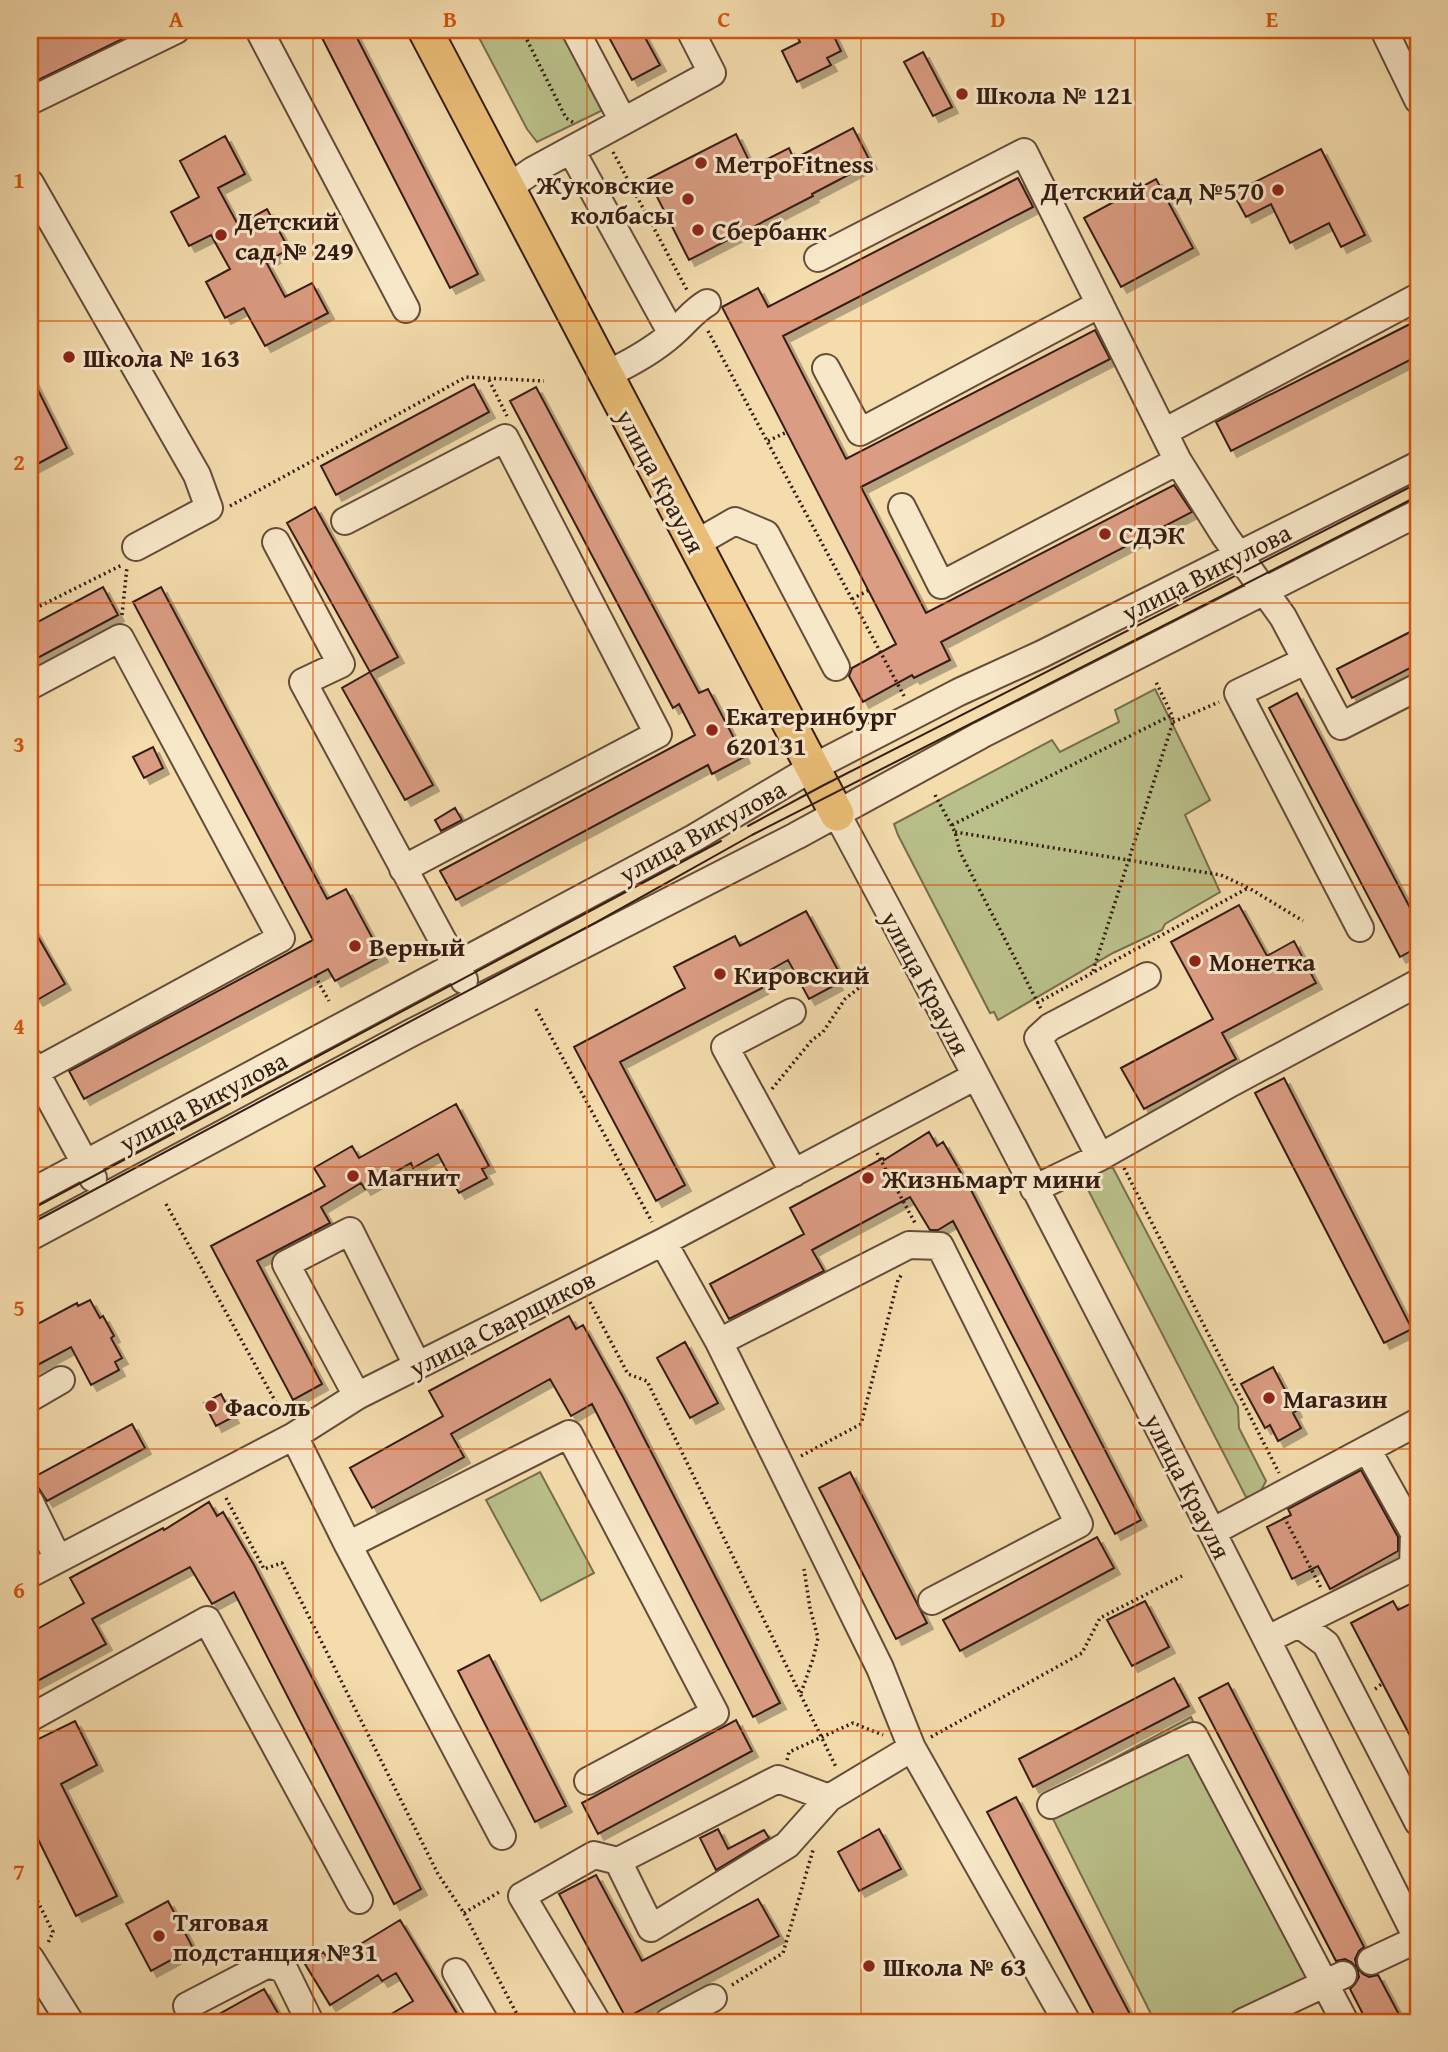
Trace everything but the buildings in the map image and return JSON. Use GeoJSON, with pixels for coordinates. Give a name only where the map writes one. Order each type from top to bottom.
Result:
{"type":"FeatureCollection","features":[{"type":"Feature","properties":{"kind":"main road","name":"улица Крауля"},"geometry":{"type":"LineString","coordinates":[[425,30],[836,814]]}},
{"type":"Feature","properties":{"kind":"street"},"geometry":{"type":"LineString","coordinates":[[30,101],[176,30]]}},
{"type":"Feature","properties":{"kind":"street"},"geometry":{"type":"LineString","coordinates":[[259,30],[406,309]]}},
{"type":"Feature","properties":{"kind":"street"},"geometry":{"type":"LineString","coordinates":[[575,30],[623,121]]}},
{"type":"Feature","properties":{"kind":"street"},"geometry":{"type":"LineString","coordinates":[[509,187],[532,171],[712,73],[690,30]]}},
{"type":"Feature","properties":{"kind":"street"},"geometry":{"type":"LineString","coordinates":[[1384,30],[1418,100]]}},
{"type":"Feature","properties":{"kind":"street"},"geometry":{"type":"LineString","coordinates":[[571,150],[672,334]]}},
{"type":"Feature","properties":{"kind":"street"},"geometry":{"type":"LineString","coordinates":[[818,258],[1024,152],[1178,461],[1283,618],[1341,726],[1418,687]]}},
{"type":"Feature","properties":{"kind":"street"},"geometry":{"type":"LineString","coordinates":[[30,183],[197,475],[209,508],[136,547]]}},
{"type":"Feature","properties":{"kind":"street"},"geometry":{"type":"LineString","coordinates":[[1164,432],[1418,297]]}},
{"type":"Feature","properties":{"kind":"street"},"geometry":{"type":"LineString","coordinates":[[605,375],[633,361],[672,334],[697,309],[707,303]]}},
{"type":"Feature","properties":{"kind":"street"},"geometry":{"type":"LineString","coordinates":[[826,368],[860,432],[1100,304]]}},
{"type":"Feature","properties":{"kind":"street"},"geometry":{"type":"LineString","coordinates":[[345,521],[505,438],[658,734],[403,869]]}},
{"type":"Feature","properties":{"kind":"street"},"geometry":{"type":"LineString","coordinates":[[902,507],[941,585],[1178,461]]}},
{"type":"Feature","properties":{"kind":"street","name":"улица Викулова"},"geometry":{"type":"LineString","coordinates":[[30,1193],[694,838],[812,768],[959,692],[1042,654],[1418,465]]}},
{"type":"Feature","properties":{"kind":"street","name":"улица Викулова"},"geometry":{"type":"LineString","coordinates":[[30,1237],[475,1000],[836,814],[981,734],[1418,513]]}},
{"type":"Feature","properties":{"kind":"street"},"geometry":{"type":"LineString","coordinates":[[695,544],[735,521],[766,534],[836,667]]}},
{"type":"Feature","properties":{"kind":"street"},"geometry":{"type":"LineString","coordinates":[[276,542],[341,664],[303,682],[475,1000]]}},
{"type":"Feature","properties":{"kind":"street"},"geometry":{"type":"LineString","coordinates":[[30,686],[120,638],[281,938],[32,1067],[104,1198]]}},
{"type":"Feature","properties":{"kind":"street"},"geometry":{"type":"LineString","coordinates":[[1305,661],[1238,694],[1360,928]]}},
{"type":"Feature","properties":{"kind":"street","name":"улица Крауля"},"geometry":{"type":"LineString","coordinates":[[836,814],[976,1076],[1268,1639],[1418,1940]]}},
{"type":"Feature","properties":{"kind":"street"},"geometry":{"type":"LineString","coordinates":[[1107,1153],[1038,1038],[1050,1027],[1147,976]]}},
{"type":"Feature","properties":{"kind":"street"},"geometry":{"type":"LineString","coordinates":[[1034,1189],[1107,1153],[1418,983]]}},
{"type":"Feature","properties":{"kind":"street"},"geometry":{"type":"LineString","coordinates":[[792,1012],[725,1047],[794,1173]]}},
{"type":"Feature","properties":{"kind":"street","name":"улица Сварщиков"},"geometry":{"type":"LineString","coordinates":[[30,1574],[294,1436],[357,1396],[663,1242],[976,1076]]}},
{"type":"Feature","properties":{"kind":"street"},"geometry":{"type":"LineString","coordinates":[[357,1396],[286,1264],[350,1231],[417,1365]]}},
{"type":"Feature","properties":{"kind":"street"},"geometry":{"type":"LineString","coordinates":[[663,1242],[719,1342],[880,1668],[912,1748],[1067,2022]]}},
{"type":"Feature","properties":{"kind":"street"},"geometry":{"type":"LineString","coordinates":[[719,1342],[909,1245],[940,1246],[1079,1524],[932,1601]]}},
{"type":"Feature","properties":{"kind":"street"},"geometry":{"type":"LineString","coordinates":[[30,1398],[61,1380]]}},
{"type":"Feature","properties":{"kind":"street"},"geometry":{"type":"LineString","coordinates":[[1212,1532],[1418,1422]]}},
{"type":"Feature","properties":{"kind":"street"},"geometry":{"type":"LineString","coordinates":[[348,1545],[569,1434],[715,1713],[588,1781]]}},
{"type":"Feature","properties":{"kind":"street"},"geometry":{"type":"LineString","coordinates":[[294,1436],[348,1545],[502,1836]]}},
{"type":"Feature","properties":{"kind":"street"},"geometry":{"type":"LineString","coordinates":[[1268,1639],[1413,1567],[1414,1533],[1367,1449]]}},
{"type":"Feature","properties":{"kind":"street"},"geometry":{"type":"LineString","coordinates":[[30,1502],[58,1559]]}},
{"type":"Feature","properties":{"kind":"street"},"geometry":{"type":"LineString","coordinates":[[30,1718],[207,1620],[359,1900]]}},
{"type":"Feature","properties":{"kind":"street"},"geometry":{"type":"LineString","coordinates":[[1299,1623],[1326,1644],[1418,1822]]}},
{"type":"Feature","properties":{"kind":"street"},"geometry":{"type":"LineString","coordinates":[[1051,1805],[1195,1736],[1334,1979],[1345,2022]]}},
{"type":"Feature","properties":{"kind":"street"},"geometry":{"type":"LineString","coordinates":[[618,1861],[651,1928],[787,1845],[838,1793],[912,1748]]}},
{"type":"Feature","properties":{"kind":"street"},"geometry":{"type":"LineString","coordinates":[[587,2018],[522,1896],[594,1855],[618,1861],[778,1779],[838,1793]]}},
{"type":"Feature","properties":{"kind":"street"},"geometry":{"type":"LineString","coordinates":[[1371,1961],[1418,1940]]}},
{"type":"Feature","properties":{"kind":"street"},"geometry":{"type":"LineString","coordinates":[[32,1962],[70,2022]]}},
{"type":"Feature","properties":{"kind":"street"},"geometry":{"type":"LineString","coordinates":[[187,2006],[268,1964],[284,1969],[310,2022]]}},
{"type":"Feature","properties":{"kind":"street"},"geometry":{"type":"LineString","coordinates":[[456,1972],[485,2022]]}},
{"type":"Feature","properties":{"kind":"street"},"geometry":{"type":"LineString","coordinates":[[1243,2022],[1334,1979]]}},
{"type":"Feature","properties":{"kind":"street"},"geometry":{"type":"LineString","coordinates":[[668,2022],[713,1998]]}},
{"type":"Feature","properties":{"kind":"path"},"geometry":{"type":"LineString","coordinates":[[522,30],[566,118]]}},
{"type":"Feature","properties":{"kind":"path"},"geometry":{"type":"LineString","coordinates":[[225,509],[466,377],[544,382]]}},
{"type":"Feature","properties":{"kind":"path"},"geometry":{"type":"LineString","coordinates":[[489,380],[502,408]]}},
{"type":"Feature","properties":{"kind":"path"},"geometry":{"type":"LineString","coordinates":[[768,442],[787,432]]}},
{"type":"Feature","properties":{"kind":"path"},"geometry":{"type":"LineString","coordinates":[[806,510],[904,696]]}},
{"type":"Feature","properties":{"kind":"path"},"geometry":{"type":"LineString","coordinates":[[30,611],[128,562],[122,617]]}},
{"type":"Feature","properties":{"kind":"path"},"geometry":{"type":"LineString","coordinates":[[852,599],[869,590]]}},
{"type":"Feature","properties":{"kind":"path"},"geometry":{"type":"LineString","coordinates":[[1093,971],[1173,722],[1156,682]]}},
{"type":"Feature","properties":{"kind":"path"},"geometry":{"type":"LineString","coordinates":[[1173,722],[1238,694]]}},
{"type":"Feature","properties":{"kind":"path"},"geometry":{"type":"LineString","coordinates":[[952,825],[1172,715]]}},
{"type":"Feature","properties":{"kind":"path"},"geometry":{"type":"LineString","coordinates":[[935,795],[952,825],[960,852],[1050,1027]]}},
{"type":"Feature","properties":{"kind":"path"},"geometry":{"type":"LineString","coordinates":[[955,832],[1221,875],[1303,921]]}},
{"type":"Feature","properties":{"kind":"path"},"geometry":{"type":"LineString","coordinates":[[1037,1003],[1248,888]]}},
{"type":"Feature","properties":{"kind":"path"},"geometry":{"type":"LineString","coordinates":[[315,976],[329,1001]]}},
{"type":"Feature","properties":{"kind":"path"},"geometry":{"type":"LineString","coordinates":[[755,1103],[765,1098],[812,1040],[823,1032],[845,999],[870,979]]}},
{"type":"Feature","properties":{"kind":"path"},"geometry":{"type":"LineString","coordinates":[[536,1009],[663,1242]]}},
{"type":"Feature","properties":{"kind":"path"},"geometry":{"type":"LineString","coordinates":[[781,1468],[861,1424],[898,1280],[924,1239],[874,1148]]}},
{"type":"Feature","properties":{"kind":"path"},"geometry":{"type":"LineString","coordinates":[[1107,1153],[1279,1473],[1275,1500],[1331,1608]]}},
{"type":"Feature","properties":{"kind":"path"},"geometry":{"type":"LineString","coordinates":[[166,1204],[294,1436]]}},
{"type":"Feature","properties":{"kind":"path"},"geometry":{"type":"LineString","coordinates":[[587,1297],[628,1374],[647,1381],[801,1693],[821,1738],[838,1793]]}},
{"type":"Feature","properties":{"kind":"path"},"geometry":{"type":"LineString","coordinates":[[215,1477],[264,1569],[282,1563],[438,1874],[464,1913],[521,2022]]}},
{"type":"Feature","properties":{"kind":"path"},"geometry":{"type":"LineString","coordinates":[[801,1693],[818,1638],[804,1568]]}},
{"type":"Feature","properties":{"kind":"path"},"geometry":{"type":"LineString","coordinates":[[821,1738],[853,1723],[912,1748],[1082,1653],[1100,1618],[1182,1576]]}},
{"type":"Feature","properties":{"kind":"path"},"geometry":{"type":"LineString","coordinates":[[1369,1678],[1375,1689],[1383,1684]]}},
{"type":"Feature","properties":{"kind":"path"},"geometry":{"type":"LineString","coordinates":[[713,1998],[783,1954],[814,1850]]}},
{"type":"Feature","properties":{"kind":"path"},"geometry":{"type":"LineString","coordinates":[[30,1886],[53,1932],[32,1962]]}},
{"type":"Feature","properties":{"kind":"green space"},"geometry":{"type":"Polygon","coordinates":[[[475,30],[565,30],[605,109],[537,142],[527,129],[475,30]]]}},
{"type":"Feature","properties":{"kind":"green space"},"geometry":{"type":"Polygon","coordinates":[[[1155,689],[1210,800],[1185,815],[1220,892],[1165,924],[1162,930],[1113,953],[998,1020],[994,1012],[990,1013],[894,824],[1052,740],[1060,752],[1119,722],[1115,710],[1155,689]]]}},
{"type":"Feature","properties":{"kind":"green space"},"geometry":{"type":"Polygon","coordinates":[[[1103,1167],[1113,1168],[1238,1407],[1239,1428],[1266,1481],[1258,1496],[1246,1497],[1082,1178],[1103,1167]]]}},
{"type":"Feature","properties":{"kind":"green space"},"geometry":{"type":"Polygon","coordinates":[[[540,1472],[594,1573],[541,1601],[486,1500],[540,1472]]]}},
{"type":"Feature","properties":{"kind":"green space"},"geometry":{"type":"Polygon","coordinates":[[[1191,1717],[1313,1980],[1218,2022],[1155,2022],[1042,1797],[1191,1717]]]}},
{"type":"Feature","properties":{"kind":"tram line"},"geometry":{"type":"LineString","coordinates":[[748,826],[1418,483]]}},
{"type":"Feature","properties":{"kind":"tram line"},"geometry":{"type":"LineString","coordinates":[[30,1224],[595,923],[752,835],[1418,496]]}},
{"type":"Feature","properties":{"kind":"tram line"},"geometry":{"type":"LineString","coordinates":[[30,1210],[721,841]]}},
{"type":"Feature","properties":{"kind":"place","name":"Школа № 121"},"geometry":{"type":"Point","coordinates":[962,94]}},
{"type":"Feature","properties":{"kind":"place","name":"МетроFitness"},"geometry":{"type":"Point","coordinates":[701,163]}},
{"type":"Feature","properties":{"kind":"place","name":"Детский сад №570"},"geometry":{"type":"Point","coordinates":[1278,190]}},
{"type":"Feature","properties":{"kind":"place","name":"Жуковские колбасы"},"geometry":{"type":"Point","coordinates":[688,199]}},
{"type":"Feature","properties":{"kind":"place","name":"Сбербанк"},"geometry":{"type":"Point","coordinates":[698,230]}},
{"type":"Feature","properties":{"kind":"place","name":"Детский сад № 249"},"geometry":{"type":"Point","coordinates":[221,235]}},
{"type":"Feature","properties":{"kind":"place","name":"Школа № 163"},"geometry":{"type":"Point","coordinates":[69,357]}},
{"type":"Feature","properties":{"kind":"place","name":"СДЭК"},"geometry":{"type":"Point","coordinates":[1105,534]}},
{"type":"Feature","properties":{"kind":"place","name":"Екатеринбург 620131"},"geometry":{"type":"Point","coordinates":[712,730]}},
{"type":"Feature","properties":{"kind":"place","name":"Верный"},"geometry":{"type":"Point","coordinates":[355,946]}},
{"type":"Feature","properties":{"kind":"place","name":"Монетка"},"geometry":{"type":"Point","coordinates":[1195,961]}},
{"type":"Feature","properties":{"kind":"place","name":"Кировский"},"geometry":{"type":"Point","coordinates":[720,974]}},
{"type":"Feature","properties":{"kind":"place","name":"Магнит"},"geometry":{"type":"Point","coordinates":[353,1176]}},
{"type":"Feature","properties":{"kind":"place","name":"Жизньмарт мини"},"geometry":{"type":"Point","coordinates":[868,1178]}},
{"type":"Feature","properties":{"kind":"place","name":"Магазин"},"geometry":{"type":"Point","coordinates":[1269,1398]}},
{"type":"Feature","properties":{"kind":"place","name":"Фасоль"},"geometry":{"type":"Point","coordinates":[211,1406]}},
{"type":"Feature","properties":{"kind":"place","name":"Тяговая подстанция №31"},"geometry":{"type":"Point","coordinates":[159,1936]}},
{"type":"Feature","properties":{"kind":"place","name":"Школа № 63"},"geometry":{"type":"Point","coordinates":[869,1966]}}]}
